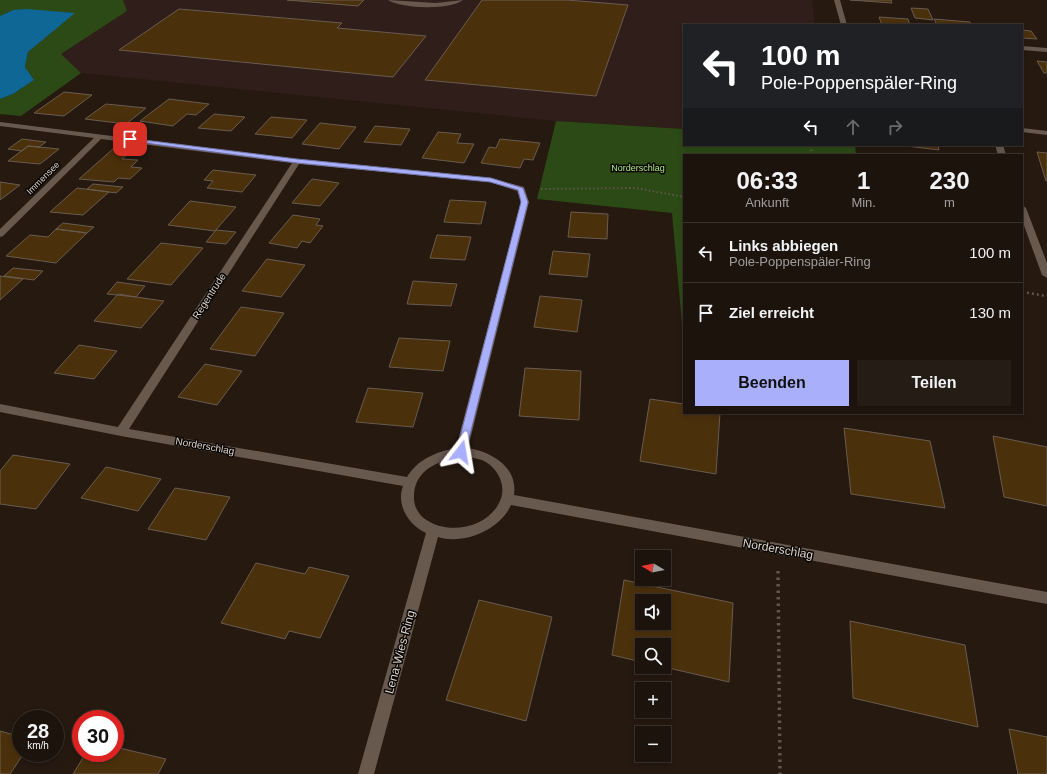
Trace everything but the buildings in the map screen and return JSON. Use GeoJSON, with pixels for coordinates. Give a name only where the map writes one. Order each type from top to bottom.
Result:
{"type":"FeatureCollection","features":[{"type":"Feature","properties":{"kind":"street"},"geometry":{"type":"LineString","coordinates":[[391,0],[432,4],[454,4],[460,0]]}},
{"type":"Feature","properties":{"kind":"street"},"geometry":{"type":"LineString","coordinates":[[837,0],[844,24]]}},
{"type":"Feature","properties":{"kind":"street"},"geometry":{"type":"LineString","coordinates":[[1023,48],[1047,50]]}},
{"type":"Feature","properties":{"kind":"street"},"geometry":{"type":"LineString","coordinates":[[0,124],[297,161],[491,180],[521,189],[525,202],[461,452]]}},
{"type":"Feature","properties":{"kind":"street"},"geometry":{"type":"LineString","coordinates":[[1023,130],[1047,133]]}},
{"type":"Feature","properties":{"kind":"street","name":"Immensee"},"geometry":{"type":"LineString","coordinates":[[0,234],[100,136]]}},
{"type":"Feature","properties":{"kind":"street","name":"Regentrude"},"geometry":{"type":"LineString","coordinates":[[120,432],[297,161]]}},
{"type":"Feature","properties":{"kind":"street"},"geometry":{"type":"LineString","coordinates":[[1023,211],[1047,275]]}},
{"type":"Feature","properties":{"kind":"street","name":"Norderschlag"},"geometry":{"type":"LineString","coordinates":[[0,408],[120,432],[410,482]]}},
{"type":"Feature","properties":{"kind":"street"},"geometry":{"type":"LineString","coordinates":[[461,452],[488,458],[498,466],[506,476],[509,487],[508,499],[502,511],[493,522],[479,530],[464,534],[447,534],[433,530],[419,522],[410,510],[407,496],[410,482],[418,470],[430,460],[445,454],[461,452]]}},
{"type":"Feature","properties":{"kind":"street","name":"Norderschlag"},"geometry":{"type":"LineString","coordinates":[[508,499],[1047,598]]}},
{"type":"Feature","properties":{"kind":"street","name":"Lena-Wies-Ring"},"geometry":{"type":"LineString","coordinates":[[366,774],[433,530]]}},
{"type":"Feature","properties":{"kind":"path"},"geometry":{"type":"LineString","coordinates":[[521,189],[636,188],[683,196]]}},
{"type":"Feature","properties":{"kind":"path"},"geometry":{"type":"LineString","coordinates":[[1023,292],[1047,296]]}},
{"type":"Feature","properties":{"kind":"path"},"geometry":{"type":"LineString","coordinates":[[778,549],[780,774]]}},
{"type":"Feature","properties":{"kind":"shaded area"},"geometry":{"type":"Polygon","coordinates":[[[123,0],[812,0],[815,24],[683,24],[683,129],[556,121],[81,73],[61,54],[127,11],[123,0]]]}},
{"type":"Feature","properties":{"kind":"green space"},"geometry":{"type":"Polygon","coordinates":[[[0,0],[123,0],[127,11],[61,54],[81,73],[21,116],[0,114],[0,99],[13,94],[34,80],[25,67],[28,52],[74,13],[13,10],[0,16],[0,0]]]}},
{"type":"Feature","properties":{"kind":"green space","name":"Norderschlag"},"geometry":{"type":"Polygon","coordinates":[[[556,121],[683,129],[683,146],[855,146],[856,154],[683,154],[683,335],[672,213],[537,199],[556,121]]]}},
{"type":"Feature","properties":{"kind":"water"},"geometry":{"type":"Polygon","coordinates":[[[27,9],[75,13],[28,52],[25,67],[34,80],[13,94],[0,99],[0,16],[13,10],[27,9]]]}},
{"type":"Feature","properties":{"kind":"route"},"geometry":{"type":"LineString","coordinates":[[130,139],[297,161],[491,180],[521,189],[525,202],[461,452]]}}]}
